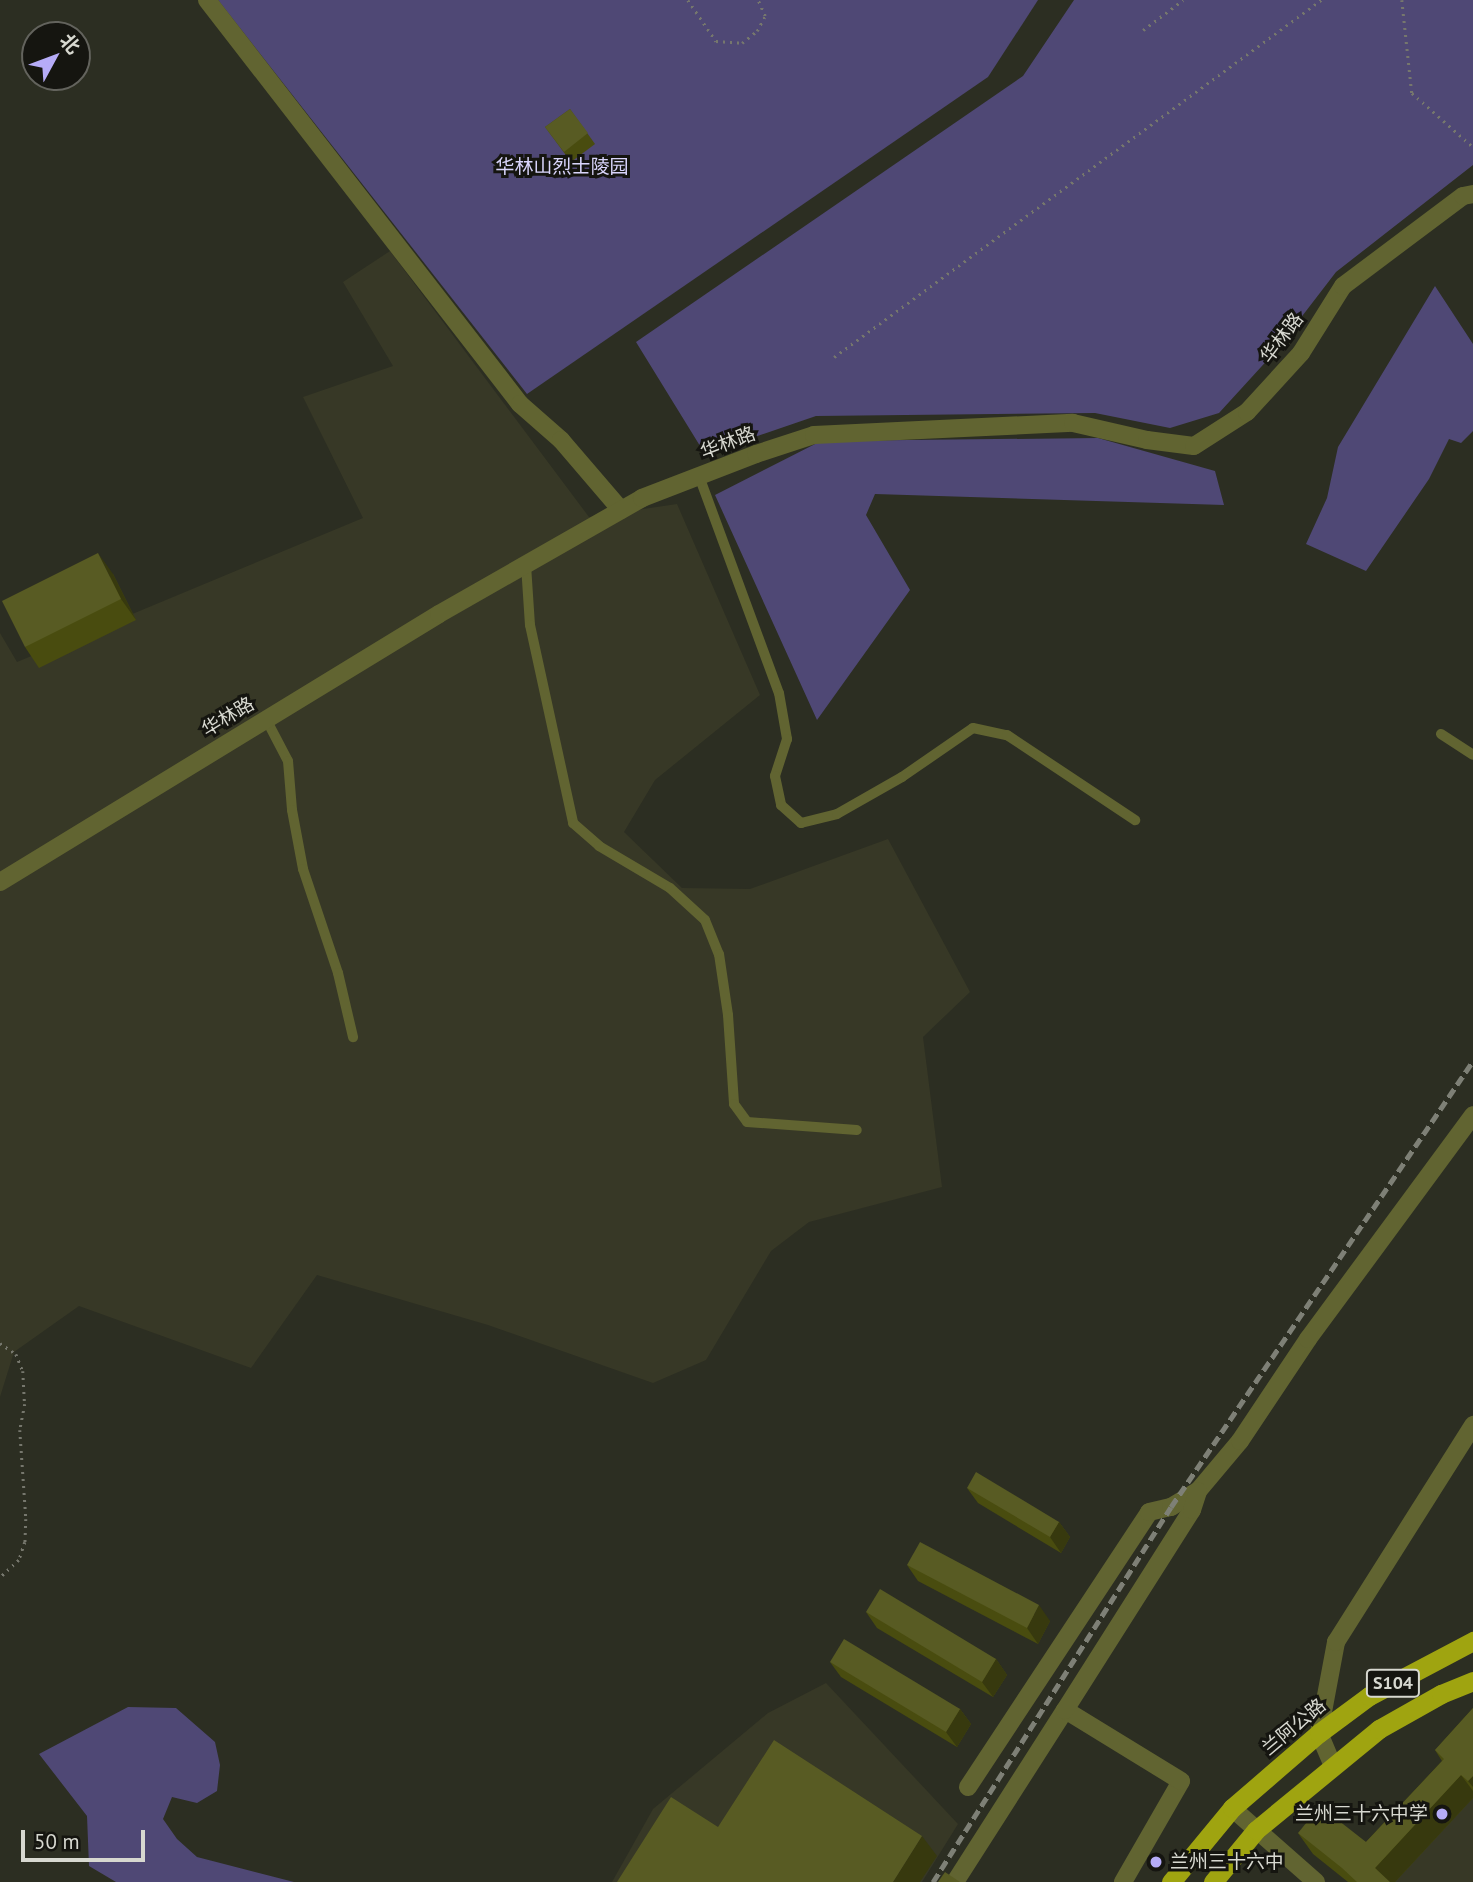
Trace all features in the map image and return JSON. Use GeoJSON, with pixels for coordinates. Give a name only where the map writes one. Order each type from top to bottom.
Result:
{"type":"FeatureCollection","features":[{"type":"Feature","properties":{"kind":"highway","name":"兰阿公路"},"geometry":{"type":"LineString","coordinates":[[1171,1882],[1232,1808],[1319,1733],[1369,1696],[1473,1641]]}},
{"type":"Feature","properties":{"kind":"highway","name":"S104"},"geometry":{"type":"LineString","coordinates":[[1213,1882],[1256,1830],[1379,1729],[1441,1694],[1473,1681]]}},
{"type":"Feature","properties":{"kind":"street"},"geometry":{"type":"LineString","coordinates":[[206,0],[520,404],[561,440],[621,510]]}},
{"type":"Feature","properties":{"kind":"street","name":"华林路"},"geometry":{"type":"LineString","coordinates":[[0,883],[266,719],[526,565],[642,498],[699,476],[814,435],[1073,423],[1147,440],[1194,446],[1247,412],[1301,353],[1343,286],[1463,196],[1473,194]]}},
{"type":"Feature","properties":{"kind":"street"},"geometry":{"type":"LineString","coordinates":[[968,1787],[1149,1512],[1171,1507],[1198,1490],[1240,1441],[1308,1339],[1473,1115]]}},
{"type":"Feature","properties":{"kind":"street"},"geometry":{"type":"LineString","coordinates":[[1333,1766],[1319,1733],[1336,1642],[1473,1425]]}},
{"type":"Feature","properties":{"kind":"street"},"geometry":{"type":"LineString","coordinates":[[955,1882],[1192,1510],[1198,1490]]}},
{"type":"Feature","properties":{"kind":"street"},"geometry":{"type":"LineString","coordinates":[[1065,1710],[1181,1781],[1123,1882]]}},
{"type":"Feature","properties":{"kind":"street"},"geometry":{"type":"LineString","coordinates":[[1232,1808],[1316,1882]]}},
{"type":"Feature","properties":{"kind":"lane"},"geometry":{"type":"LineString","coordinates":[[699,476],[779,693],[787,738],[775,776],[781,805],[801,823],[837,814],[902,777],[973,728],[1007,734],[1135,820]]}},
{"type":"Feature","properties":{"kind":"lane"},"geometry":{"type":"LineString","coordinates":[[526,565],[530,625],[573,822],[598,846],[670,888],[705,920],[719,954],[728,1015],[734,1104],[747,1122],[856,1130]]}},
{"type":"Feature","properties":{"kind":"lane"},"geometry":{"type":"LineString","coordinates":[[266,719],[288,761],[292,810],[303,869],[335,960],[353,1037]]}},
{"type":"Feature","properties":{"kind":"lane"},"geometry":{"type":"LineString","coordinates":[[1441,734],[1473,755]]}},
{"type":"Feature","properties":{"kind":"path"},"geometry":{"type":"LineString","coordinates":[[688,0],[716,41],[742,43],[757,31],[765,16],[758,0]]}},
{"type":"Feature","properties":{"kind":"path"},"geometry":{"type":"LineString","coordinates":[[1143,30],[1183,0]]}},
{"type":"Feature","properties":{"kind":"path"},"geometry":{"type":"LineString","coordinates":[[834,357],[1321,0]]}},
{"type":"Feature","properties":{"kind":"path"},"geometry":{"type":"LineString","coordinates":[[1402,0],[1412,93],[1473,148]]}},
{"type":"Feature","properties":{"kind":"path"},"geometry":{"type":"LineString","coordinates":[[0,1343],[16,1354],[25,1383],[20,1430],[26,1519],[25,1542],[19,1560],[0,1578]]}},
{"type":"Feature","properties":{"kind":"shaded area"},"geometry":{"type":"Polygon","coordinates":[[[390,251],[589,517],[677,504],[760,695],[655,780],[624,832],[682,888],[750,889],[888,839],[970,992],[923,1037],[942,1187],[809,1222],[771,1251],[706,1360],[653,1383],[488,1325],[317,1275],[251,1368],[79,1306],[14,1352],[0,1397],[0,633],[17,662],[363,518],[303,397],[393,366],[343,282],[390,251]]]}},
{"type":"Feature","properties":{"kind":"shaded area"},"geometry":{"type":"Polygon","coordinates":[[[826,1683],[958,1824],[922,1882],[612,1882],[653,1809],[768,1713],[826,1683]]]}},
{"type":"Feature","properties":{"kind":"shaded area","name":"兰州三十六中学"},"geometry":{"type":"Polygon","coordinates":[[[1473,1746],[1473,1882],[1349,1882],[1473,1746]]]}},
{"type":"Feature","properties":{"kind":"green space","name":"华林山烈士陵园"},"geometry":{"type":"Polygon","coordinates":[[[218,0],[1038,0],[988,77],[527,394],[218,0]]]}},
{"type":"Feature","properties":{"kind":"green space"},"geometry":{"type":"Polygon","coordinates":[[[1074,0],[1473,0],[1473,165],[1336,272],[1273,354],[1219,413],[1170,428],[1095,413],[816,416],[705,454],[636,342],[1023,76],[1074,0]]]}},
{"type":"Feature","properties":{"kind":"green space"},"geometry":{"type":"Polygon","coordinates":[[[1435,286],[1473,344],[1473,431],[1461,443],[1449,439],[1429,479],[1366,571],[1306,544],[1327,498],[1338,447],[1435,286]]]}},
{"type":"Feature","properties":{"kind":"green space"},"geometry":{"type":"Polygon","coordinates":[[[1098,438],[1215,471],[1224,505],[875,494],[866,515],[910,590],[817,720],[715,495],[821,441],[1098,438]]]}},
{"type":"Feature","properties":{"kind":"green space"},"geometry":{"type":"Polygon","coordinates":[[[128,1707],[176,1708],[215,1742],[220,1765],[217,1791],[197,1803],[172,1797],[163,1819],[177,1839],[197,1857],[294,1882],[116,1882],[89,1866],[87,1816],[39,1754],[128,1707]]]}},
{"type":"Feature","properties":{"kind":"building"},"geometry":{"type":"Polygon","coordinates":[[[570,109],[588,133],[564,152],[545,127],[570,109]]]}},
{"type":"Feature","properties":{"kind":"building"},"geometry":{"type":"Polygon","coordinates":[[[98,553],[121,599],[25,647],[2,601],[98,553]]]}},
{"type":"Feature","properties":{"kind":"building"},"geometry":{"type":"Polygon","coordinates":[[[976,1472],[1059,1522],[1050,1537],[967,1488],[976,1472]]]}},
{"type":"Feature","properties":{"kind":"building"},"geometry":{"type":"Polygon","coordinates":[[[920,1542],[1039,1605],[1027,1628],[907,1565],[920,1542]]]}},
{"type":"Feature","properties":{"kind":"building"},"geometry":{"type":"Polygon","coordinates":[[[880,1589],[996,1659],[982,1682],[866,1612],[880,1589]]]}},
{"type":"Feature","properties":{"kind":"building"},"geometry":{"type":"Polygon","coordinates":[[[844,1639],[960,1709],[946,1732],[830,1662],[844,1639]]]}},
{"type":"Feature","properties":{"kind":"building"},"geometry":{"type":"Polygon","coordinates":[[[1473,1708],[1473,1776],[1468,1781],[1461,1775],[1375,1868],[1390,1882],[1357,1882],[1298,1833],[1320,1806],[1366,1842],[1444,1759],[1435,1750],[1473,1708]]]}},
{"type":"Feature","properties":{"kind":"building"},"geometry":{"type":"Polygon","coordinates":[[[774,1740],[922,1836],[893,1882],[617,1882],[671,1797],[718,1827],[774,1740]]]}},
{"type":"Feature","properties":{"kind":"building"},"geometry":{"type":"Polygon","coordinates":[[[945,1872],[960,1882],[938,1882],[945,1872]]]}},
{"type":"Feature","properties":{"kind":"railway"},"geometry":{"type":"LineString","coordinates":[[933,1882],[1171,1507],[1473,1061]]}},
{"type":"Feature","properties":{"kind":"place","name":"兰州三十六中学"},"geometry":{"type":"Point","coordinates":[1442,1814]}},
{"type":"Feature","properties":{"kind":"place","name":"兰州三十六中"},"geometry":{"type":"Point","coordinates":[1156,1862]}}]}
